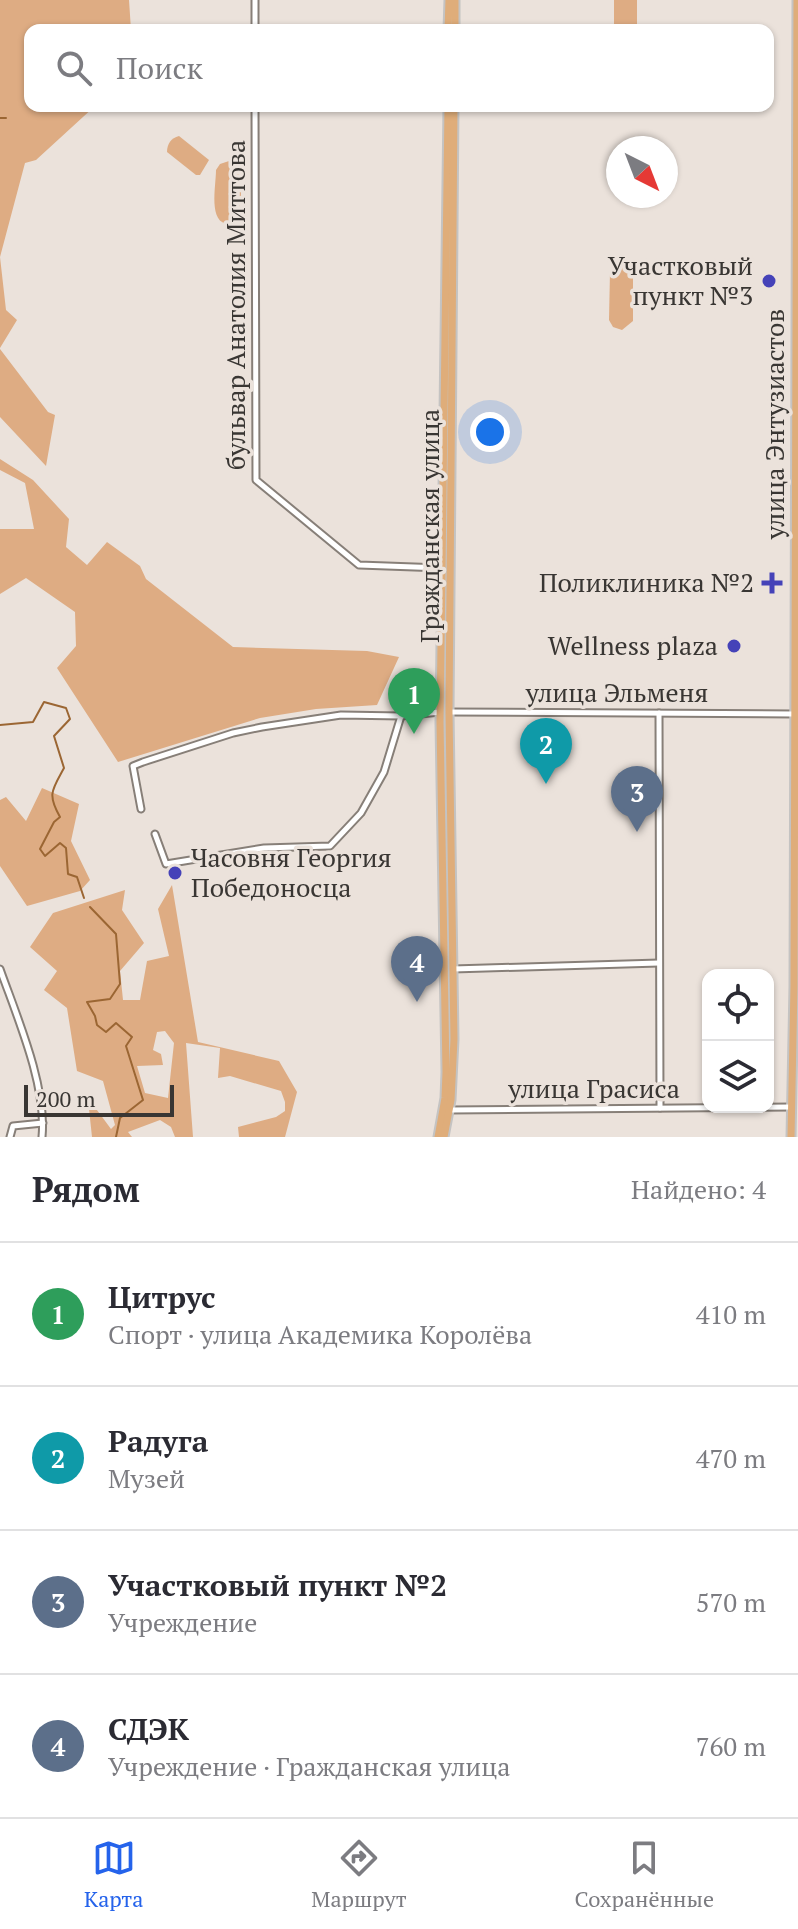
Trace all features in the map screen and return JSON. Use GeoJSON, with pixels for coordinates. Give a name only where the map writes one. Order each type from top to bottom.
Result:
{"type":"FeatureCollection","features":[{"type":"Feature","properties":{"kind":"main road"},"geometry":{"type":"LineString","coordinates":[[448,24],[449,0]]}},
{"type":"Feature","properties":{"kind":"main road"},"geometry":{"type":"LineString","coordinates":[[455,0],[455,24]]}},
{"type":"Feature","properties":{"kind":"main road","name":"улица Энтузиастов"},"geometry":{"type":"LineString","coordinates":[[795,1107],[793,714],[796,612],[797,0]]}},
{"type":"Feature","properties":{"kind":"main road","name":"Гражданская улица"},"geometry":{"type":"LineString","coordinates":[[444,712],[448,112]]}},
{"type":"Feature","properties":{"kind":"main road","name":"Гражданская улица"},"geometry":{"type":"LineString","coordinates":[[444,1137],[449,969],[442,568],[454,112]]}},
{"type":"Feature","properties":{"kind":"main road"},"geometry":{"type":"LineString","coordinates":[[798,884],[798,902]]}},
{"type":"Feature","properties":{"kind":"main road","name":"улица Энтузиастов"},"geometry":{"type":"LineString","coordinates":[[793,1137],[798,1074]]}},
{"type":"Feature","properties":{"kind":"main road","name":"Гражданская улица"},"geometry":{"type":"LineString","coordinates":[[438,1137],[447,1110]]}},
{"type":"Feature","properties":{"kind":"street"},"geometry":{"type":"LineString","coordinates":[[255,0],[255,24]]}},
{"type":"Feature","properties":{"kind":"street","name":"бульвар Анатолия Миттова"},"geometry":{"type":"LineString","coordinates":[[255,112],[256,480],[359,565],[442,568]]}},
{"type":"Feature","properties":{"kind":"street","name":"улица Эльменя"},"geometry":{"type":"LineString","coordinates":[[141,809],[133,766],[254,728],[341,715],[401,716],[444,712],[793,714]]}},
{"type":"Feature","properties":{"kind":"street"},"geometry":{"type":"LineString","coordinates":[[659,713],[660,1108]]}},
{"type":"Feature","properties":{"kind":"street"},"geometry":{"type":"LineString","coordinates":[[155,834],[166,864],[264,848],[330,846],[361,813],[384,772],[401,716]]}},
{"type":"Feature","properties":{"kind":"street"},"geometry":{"type":"LineString","coordinates":[[449,969],[659,963]]}},
{"type":"Feature","properties":{"kind":"street"},"geometry":{"type":"LineString","coordinates":[[0,969],[37,1083],[42,1137]]}},
{"type":"Feature","properties":{"kind":"street","name":"улица Грасиса"},"geometry":{"type":"LineString","coordinates":[[447,1110],[795,1107]]}},
{"type":"Feature","properties":{"kind":"street"},"geometry":{"type":"LineString","coordinates":[[10,1137],[13,1126],[43,1123]]}},
{"type":"Feature","properties":{"kind":"shaded area"},"geometry":{"type":"Polygon","coordinates":[[[0,0],[129,0],[131,24],[24,24],[24,112],[88,112],[36,160],[25,163],[0,257],[0,0]]]}},
{"type":"Feature","properties":{"kind":"shaded area"},"geometry":{"type":"Polygon","coordinates":[[[614,0],[637,0],[637,24],[614,24],[614,0]]]}},
{"type":"Feature","properties":{"kind":"shaded area"},"geometry":{"type":"Polygon","coordinates":[[[179,136],[209,160],[200,175],[167,152],[170,142],[179,136]]]}},
{"type":"Feature","properties":{"kind":"shaded area"},"geometry":{"type":"Polygon","coordinates":[[[229,161],[238,171],[241,194],[239,217],[236,223],[227,224],[220,221],[216,214],[214,197],[216,170],[220,164],[229,161]]]}},
{"type":"Feature","properties":{"kind":"shaded area"},"geometry":{"type":"Polygon","coordinates":[[[0,257],[6,310],[17,320],[0,348],[0,257]]]}},
{"type":"Feature","properties":{"kind":"shaded area"},"geometry":{"type":"Polygon","coordinates":[[[622,263],[633,272],[633,321],[622,330],[613,327],[609,320],[610,272],[614,265],[622,263]]]}},
{"type":"Feature","properties":{"kind":"shaded area"},"geometry":{"type":"Polygon","coordinates":[[[0,349],[48,412],[55,415],[46,466],[0,417],[0,349]]]}},
{"type":"Feature","properties":{"kind":"shaded area"},"geometry":{"type":"Polygon","coordinates":[[[0,459],[33,480],[69,519],[66,547],[87,565],[107,542],[140,566],[146,579],[233,647],[367,651],[399,657],[377,705],[316,709],[260,718],[118,762],[57,668],[76,646],[75,612],[26,578],[0,594],[0,529],[34,529],[25,483],[0,470],[0,459]]]}},
{"type":"Feature","properties":{"kind":"shaded area"},"geometry":{"type":"Polygon","coordinates":[[[42,788],[79,804],[71,841],[90,880],[80,891],[27,906],[0,866],[0,800],[6,797],[26,821],[42,788]]]}},
{"type":"Feature","properties":{"kind":"shaded area"},"geometry":{"type":"Polygon","coordinates":[[[172,885],[198,1042],[279,1061],[297,1092],[285,1137],[239,1137],[238,1127],[276,1117],[285,1111],[281,1091],[230,1076],[218,1078],[220,1048],[186,1043],[193,1137],[175,1137],[171,1127],[160,1120],[128,1132],[132,1137],[92,1137],[89,1109],[94,1106],[111,1129],[115,1125],[103,1081],[77,1071],[67,1008],[44,990],[57,971],[30,947],[53,913],[125,890],[122,910],[144,943],[120,971],[123,1000],[140,1000],[147,961],[169,956],[158,909],[172,885]],[[165,1031],[157,1032],[153,1050],[161,1054],[163,1065],[137,1066],[145,1093],[168,1098],[174,1043],[165,1031]]]}},
{"type":"Feature","properties":{"kind":"waterway"},"geometry":{"type":"LineString","coordinates":[[0,118],[6,118]]}},
{"type":"Feature","properties":{"kind":"waterway"},"geometry":{"type":"LineString","coordinates":[[0,725],[33,722],[44,702],[66,708],[70,719],[54,736],[64,768],[52,797],[60,817],[54,822],[40,849],[45,856],[60,843],[66,848],[68,874],[77,877],[84,898]]}},
{"type":"Feature","properties":{"kind":"waterway"},"geometry":{"type":"LineString","coordinates":[[90,907],[116,934],[120,984],[110,999],[87,1002],[97,1025],[106,1032],[116,1023],[132,1037],[126,1046],[143,1100],[120,1118],[116,1137]]}},
{"type":"Feature","properties":{"kind":"place","name":"Участковый пункт №3"},"geometry":{"type":"Point","coordinates":[769,281]}},
{"type":"Feature","properties":{"kind":"place","name":"Поликлиника №2"},"geometry":{"type":"Point","coordinates":[772,583]}},
{"type":"Feature","properties":{"kind":"place","name":"Wellness plaza"},"geometry":{"type":"Point","coordinates":[734,646]}},
{"type":"Feature","properties":{"kind":"place","name":"Цитрус"},"geometry":{"type":"Point","coordinates":[414,734]}},
{"type":"Feature","properties":{"kind":"place","name":"Радуга"},"geometry":{"type":"Point","coordinates":[546,784]}},
{"type":"Feature","properties":{"kind":"place","name":"Участковый пункт №2"},"geometry":{"type":"Point","coordinates":[637,832]}},
{"type":"Feature","properties":{"kind":"place","name":"Часовня Георгия Победоносца"},"geometry":{"type":"Point","coordinates":[175,873]}},
{"type":"Feature","properties":{"kind":"place","name":"СДЭК"},"geometry":{"type":"Point","coordinates":[417,1002]}}]}
